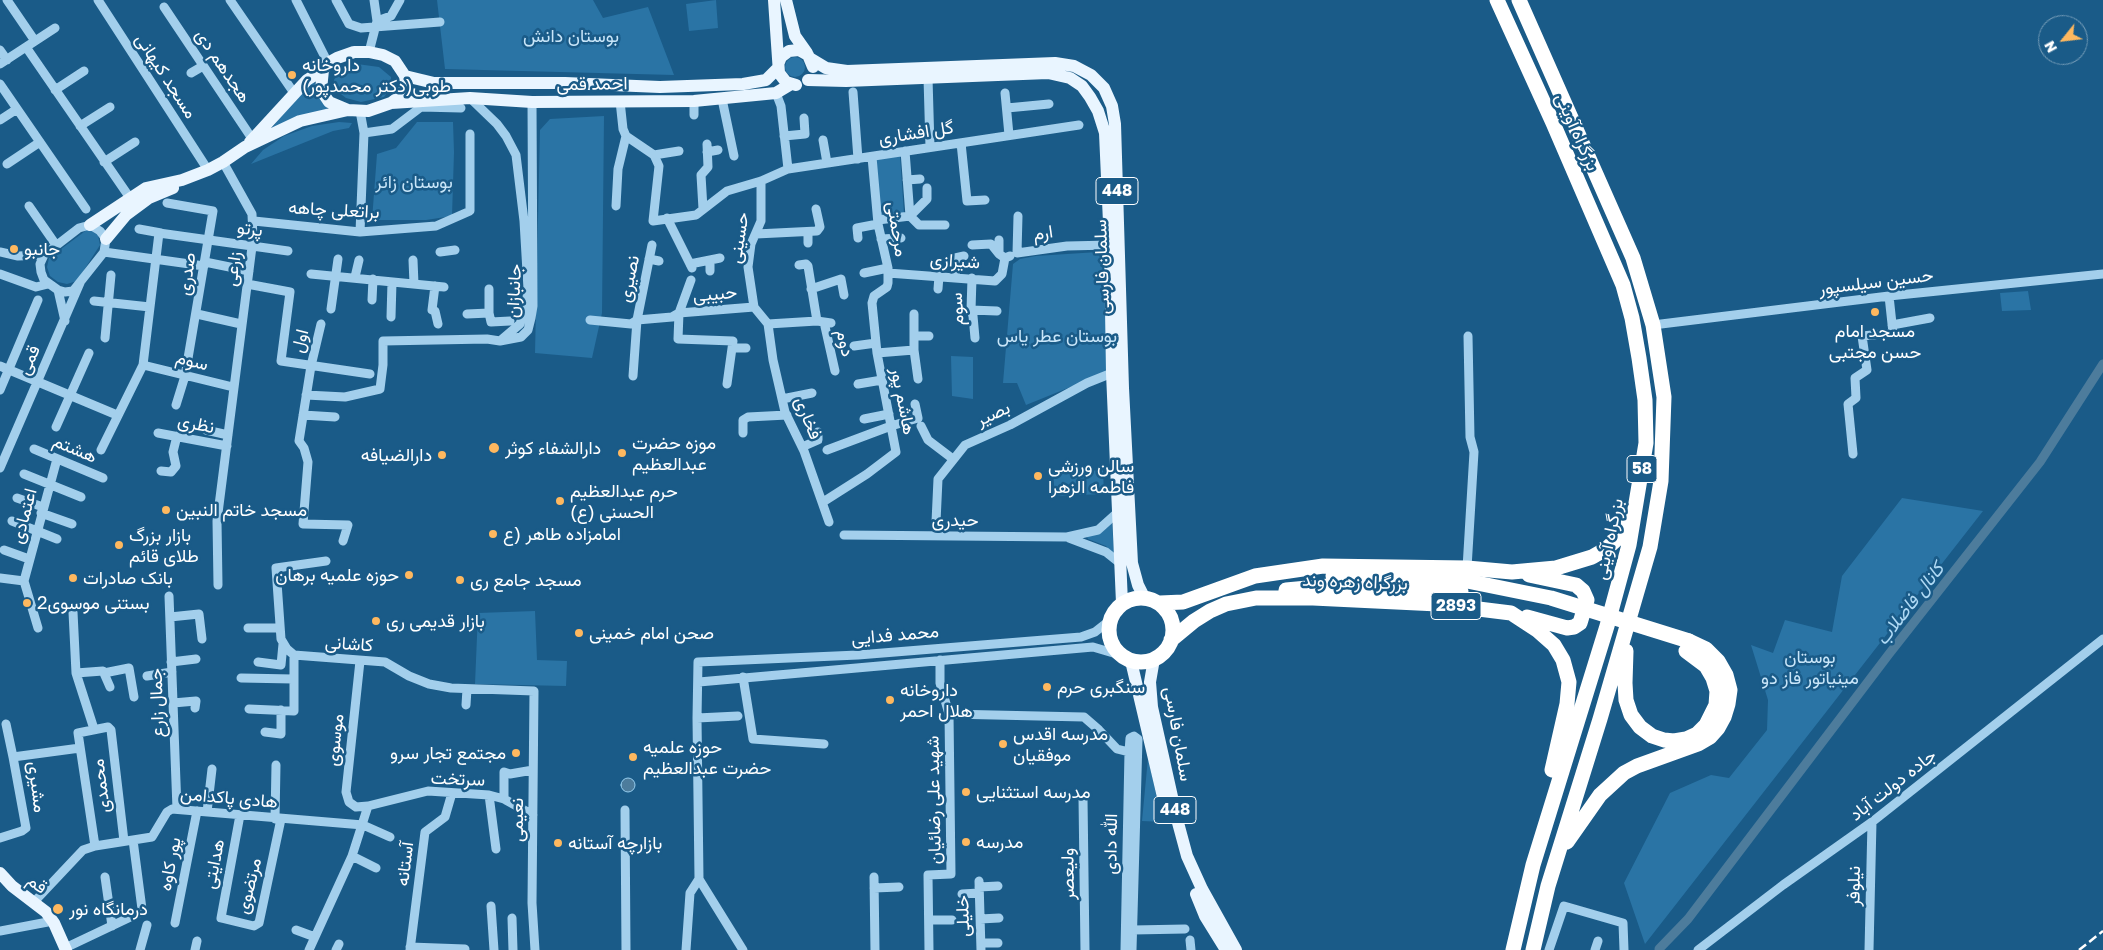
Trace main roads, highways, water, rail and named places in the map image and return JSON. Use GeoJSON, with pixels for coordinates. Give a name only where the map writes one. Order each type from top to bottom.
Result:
{"type":"FeatureCollection","features":[{"type":"Feature","properties":{"kind":"highway","name":"بزرگراه آوینی"},"geometry":{"type":"LineString","coordinates":[[1497,0],[1554,123],[1623,285],[1632,318],[1644,400],[1646,443],[1629,545],[1607,626],[1544,826],[1513,948]]}},
{"type":"Feature","properties":{"kind":"highway","name":"بزرگراه آوینی"},"geometry":{"type":"LineString","coordinates":[[1519,0],[1625,240],[1653,326],[1664,397],[1662,481],[1650,547],[1556,858],[1533,950]]}},
{"type":"Feature","properties":{"kind":"highway","name":"بزرگراه زهره وند"},"geometry":{"type":"LineString","coordinates":[[1172,640],[1194,620],[1226,604],[1291,588],[1463,579],[1556,568],[1592,558],[1606,549],[1617,538],[1635,510]]}},
{"type":"Feature","properties":{"kind":"highway"},"geometry":{"type":"LineString","coordinates":[[1511,613],[1567,628],[1580,623],[1587,600],[1583,591],[1576,585],[1512,572]]}},
{"type":"Feature","properties":{"kind":"highway","name":"بزرگراه زهره وند"},"geometry":{"type":"LineString","coordinates":[[1160,603],[1183,602],[1255,576],[1329,575],[1463,579],[1551,598],[1688,646]]}},
{"type":"Feature","properties":{"kind":"highway"},"geometry":{"type":"LineString","coordinates":[[1136,597],[1144,597],[1160,603],[1166,609],[1173,623],[1172,640],[1168,648],[1154,660],[1139,662],[1126,658],[1110,640],[1110,622],[1116,608],[1122,603],[1136,597]]}},
{"type":"Feature","properties":{"kind":"highway","name":"بزرگراه زهره وند"},"geometry":{"type":"LineString","coordinates":[[1256,598],[1313,598],[1438,604],[1511,613],[1538,630],[1554,645],[1563,660],[1569,682],[1567,704],[1543,811],[1544,826]]}},
{"type":"Feature","properties":{"kind":"highway"},"geometry":{"type":"LineString","coordinates":[[1627,628],[1626,700],[1631,715],[1640,727],[1652,736],[1664,740],[1686,739],[1697,734],[1706,726],[1716,706],[1717,691],[1713,678],[1706,666],[1688,646]]}},
{"type":"Feature","properties":{"kind":"highway"},"geometry":{"type":"LineString","coordinates":[[1556,858],[1612,781],[1637,766],[1698,744],[1710,737],[1718,728],[1728,704],[1730,690],[1726,675],[1718,661],[1706,649],[1688,646]]}},
{"type":"Feature","properties":{"kind":"main road"},"geometry":{"type":"LineString","coordinates":[[774,0],[778,65],[782,78],[791,84],[797,85],[808,80],[813,70],[810,57],[795,36],[786,0]]}},
{"type":"Feature","properties":{"kind":"main road"},"geometry":{"type":"LineString","coordinates":[[778,65],[781,57],[789,51],[799,50],[810,57]]}},
{"type":"Feature","properties":{"kind":"main road"},"geometry":{"type":"LineString","coordinates":[[90,225],[146,188],[182,180],[208,170],[251,143],[300,122],[354,111],[380,108],[391,103],[403,94],[406,84],[405,76],[395,61],[383,55],[369,52],[346,54],[325,66],[307,80],[251,143]]}},
{"type":"Feature","properties":{"kind":"main road","name":"سلمان فارسی"},"geometry":{"type":"LineString","coordinates":[[810,57],[826,68],[846,71],[1055,63],[1074,66],[1091,75],[1104,88],[1112,106],[1115,124],[1123,388],[1132,563],[1138,585],[1144,597]]}},
{"type":"Feature","properties":{"kind":"main road","name":"احمد قمی"},"geometry":{"type":"LineString","coordinates":[[405,76],[434,83],[566,83],[660,87],[743,84],[766,80],[778,65]]}},
{"type":"Feature","properties":{"kind":"main road"},"geometry":{"type":"LineString","coordinates":[[325,66],[321,80],[323,95],[329,102],[354,111]]}},
{"type":"Feature","properties":{"kind":"main road","name":"سلمان فارسی"},"geometry":{"type":"LineString","coordinates":[[808,80],[846,81],[1048,73],[1070,78],[1082,86],[1098,111],[1105,133],[1110,246],[1112,373],[1122,603]]}},
{"type":"Feature","properties":{"kind":"main road","name":"احمد قمی"},"geometry":{"type":"LineString","coordinates":[[391,103],[694,101],[776,93],[791,84]]}},
{"type":"Feature","properties":{"kind":"main road"},"geometry":{"type":"LineString","coordinates":[[106,239],[126,215],[149,198],[173,188],[182,180]]}},
{"type":"Feature","properties":{"kind":"main road","name":"سلمان فارسی"},"geometry":{"type":"LineString","coordinates":[[1126,658],[1170,824],[1205,916],[1226,950]]}},
{"type":"Feature","properties":{"kind":"main road","name":"سلمان فارسی"},"geometry":{"type":"LineString","coordinates":[[1154,660],[1150,682],[1152,707],[1179,828],[1187,856],[1202,889],[1236,950]]}},
{"type":"Feature","properties":{"kind":"main road","name":"قم"},"geometry":{"type":"LineString","coordinates":[[0,873],[12,886],[46,912],[66,949]]}},
{"type":"Feature","properties":{"kind":"waterway","name":"کانال فاضلاب"},"geometry":{"type":"LineString","coordinates":[[1659,949],[1688,919],[1889,654],[2040,462],[2103,364]]}},
{"type":"Feature","properties":{"kind":"railway"},"geometry":{"type":"LineString","coordinates":[[2079,950],[2103,931]]}},
{"type":"Feature","properties":{"kind":"place","name":"داروخانه طوبی(دکتر محمدپور)"},"geometry":{"type":"Point","coordinates":[292,75]}},
{"type":"Feature","properties":{"kind":"place","name":"جانبو"},"geometry":{"type":"Point","coordinates":[14,249]}},
{"type":"Feature","properties":{"kind":"place","name":"مسجد امام حسن مجتبی"},"geometry":{"type":"Point","coordinates":[1875,312]}},
{"type":"Feature","properties":{"kind":"place","name":"دارالشفاء کوثر"},"geometry":{"type":"Point","coordinates":[494,448]}},
{"type":"Feature","properties":{"kind":"place","name":"موزه حضرت عبدالعظیم"},"geometry":{"type":"Point","coordinates":[622,453]}},
{"type":"Feature","properties":{"kind":"place","name":"دارالضیافه"},"geometry":{"type":"Point","coordinates":[442,455]}},
{"type":"Feature","properties":{"kind":"place","name":"سالن ورزشی فاطمه الزهرا"},"geometry":{"type":"Point","coordinates":[1038,476]}},
{"type":"Feature","properties":{"kind":"place","name":"حرم عبدالعظیم الحسنی (ع)"},"geometry":{"type":"Point","coordinates":[560,501]}},
{"type":"Feature","properties":{"kind":"place","name":"مسجد خاتم النبین"},"geometry":{"type":"Point","coordinates":[166,510]}},
{"type":"Feature","properties":{"kind":"place","name":"امامزاده طاهر (ع"},"geometry":{"type":"Point","coordinates":[493,534]}},
{"type":"Feature","properties":{"kind":"place","name":"بازار بزرگ طلای قائم"},"geometry":{"type":"Point","coordinates":[119,545]}},
{"type":"Feature","properties":{"kind":"place","name":"حوزه علمیه برهان"},"geometry":{"type":"Point","coordinates":[409,575]}},
{"type":"Feature","properties":{"kind":"place","name":"بانک صادرات"},"geometry":{"type":"Point","coordinates":[73,578]}},
{"type":"Feature","properties":{"kind":"place","name":"مسجد جامع ری"},"geometry":{"type":"Point","coordinates":[460,580]}},
{"type":"Feature","properties":{"kind":"place","name":"بستنی موسوی2"},"geometry":{"type":"Point","coordinates":[27,603]}},
{"type":"Feature","properties":{"kind":"place","name":"بازار قدیمی ری"},"geometry":{"type":"Point","coordinates":[376,621]}},
{"type":"Feature","properties":{"kind":"place","name":"صحن امام خمینی"},"geometry":{"type":"Point","coordinates":[579,633]}},
{"type":"Feature","properties":{"kind":"place","name":"سنگبری حرم"},"geometry":{"type":"Point","coordinates":[1047,687]}},
{"type":"Feature","properties":{"kind":"place","name":"داروخانه هلال احمر"},"geometry":{"type":"Point","coordinates":[890,700]}},
{"type":"Feature","properties":{"kind":"place","name":"مدرسه اقدس موفقیان"},"geometry":{"type":"Point","coordinates":[1003,744]}},
{"type":"Feature","properties":{"kind":"place","name":"مجتمع تجار سرو"},"geometry":{"type":"Point","coordinates":[516,753]}},
{"type":"Feature","properties":{"kind":"place","name":"حوزه علمیه حضرت عبدالعظیم"},"geometry":{"type":"Point","coordinates":[633,757]}},
{"type":"Feature","properties":{"kind":"place","name":"مدرسه استثنایی"},"geometry":{"type":"Point","coordinates":[966,792]}},
{"type":"Feature","properties":{"kind":"place","name":"مدرسه"},"geometry":{"type":"Point","coordinates":[966,842]}},
{"type":"Feature","properties":{"kind":"place","name":"بازارچه آستانه"},"geometry":{"type":"Point","coordinates":[558,843]}},
{"type":"Feature","properties":{"kind":"place","name":"درمانگاه نور"},"geometry":{"type":"Point","coordinates":[58,909]}},
{"type":"Feature","properties":{"kind":"park label","name":"بوستان دانش"},"geometry":{"type":"Point","coordinates":[571,36]}},
{"type":"Feature","properties":{"kind":"park label","name":"بوستان زائر"},"geometry":{"type":"Point","coordinates":[414,182]}},
{"type":"Feature","properties":{"kind":"park label","name":"بوستان عطر یاس"},"geometry":{"type":"Point","coordinates":[1057,336]}},
{"type":"Feature","properties":{"kind":"park label","name":"بوستان مینیاتور فاز دو"},"geometry":{"type":"Point","coordinates":[1810,668]}}]}
